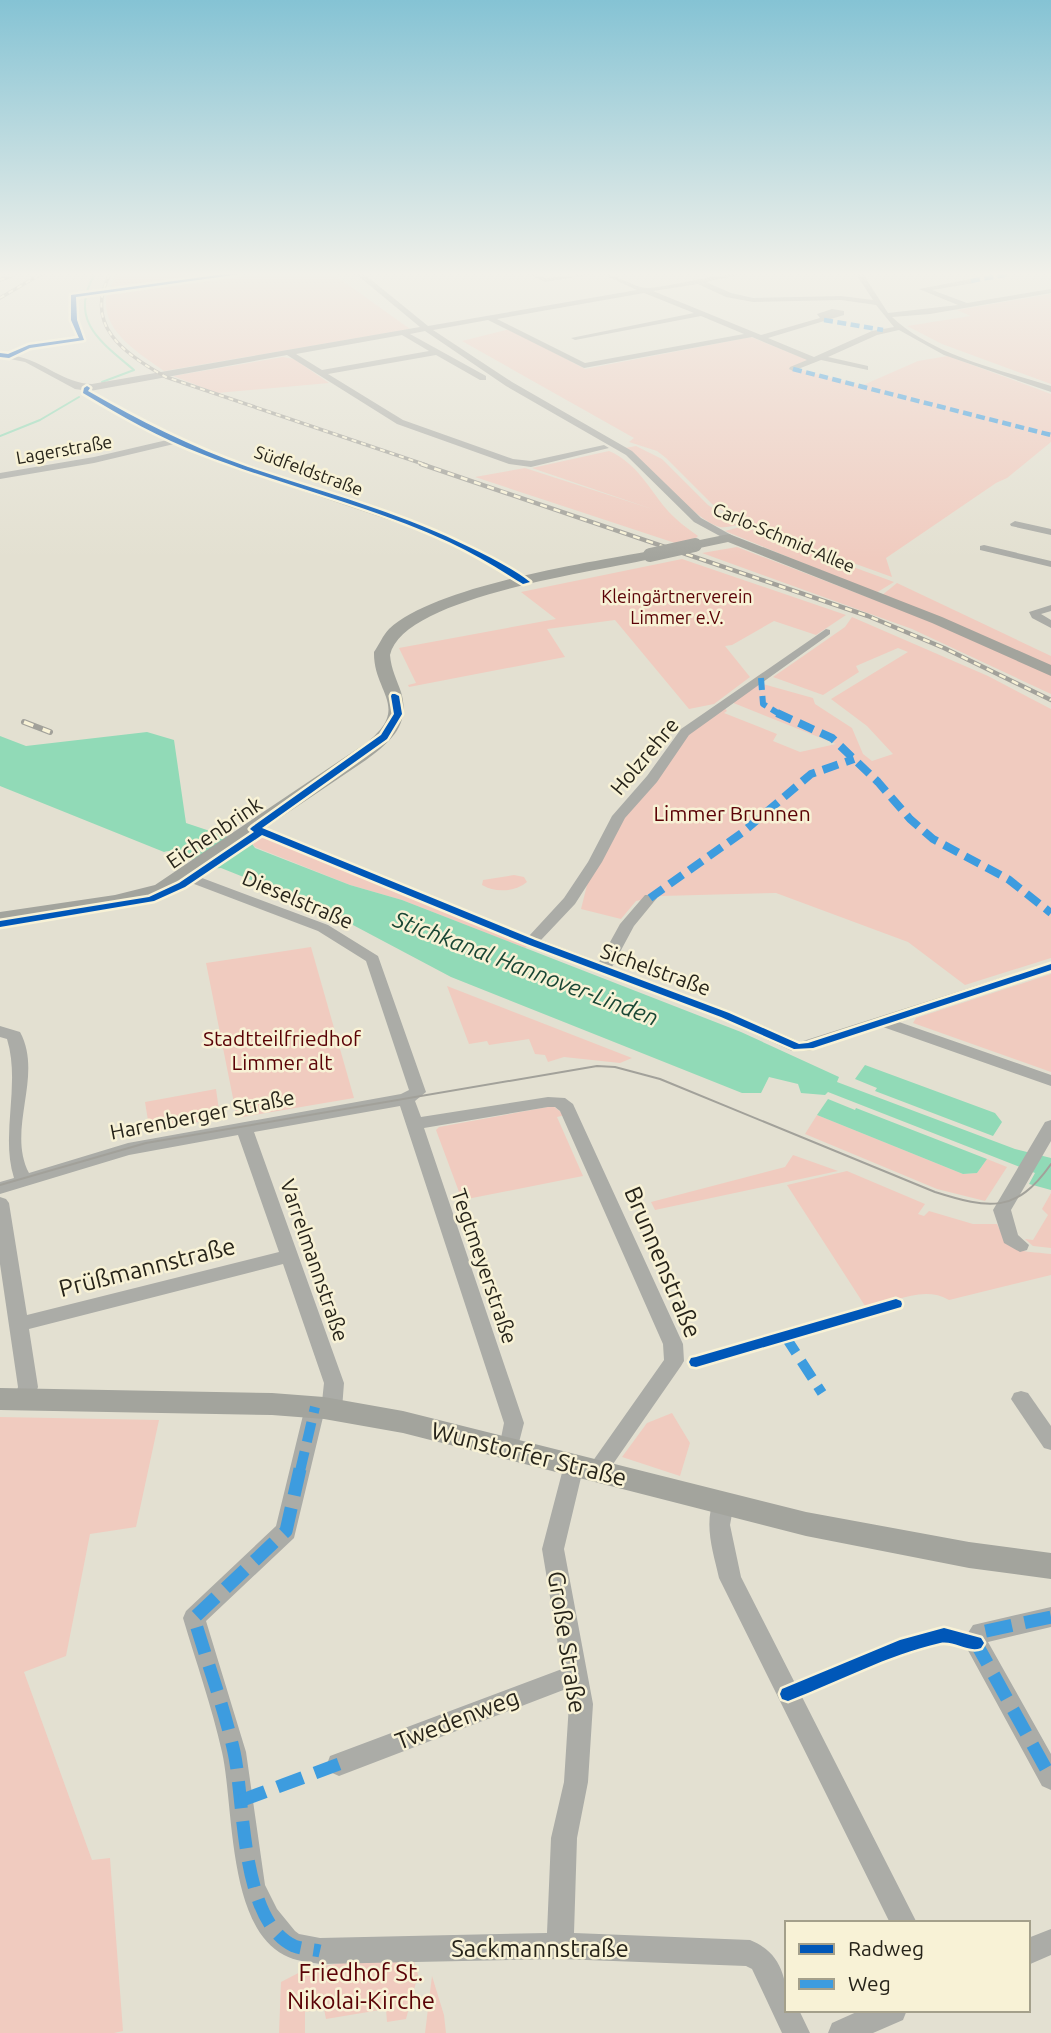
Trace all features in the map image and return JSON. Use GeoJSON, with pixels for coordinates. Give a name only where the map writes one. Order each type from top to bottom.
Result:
{"type":"FeatureCollection","features":[{"type":"Feature","properties":{"kind":"main road","name":"Eichenbrink"},"geometry":{"type":"LineString","coordinates":[[0,919],[140,897],[162,889],[192,872],[360,756],[391,729],[398,713],[398,703],[383,667],[382,653],[385,642],[395,630],[414,616],[441,605],[526,582],[729,538]]}},
{"type":"Feature","properties":{"kind":"main road","name":"Carlo-Schmid-Allee"},"geometry":{"type":"LineString","coordinates":[[729,538],[948,625],[1051,671]]}},
{"type":"Feature","properties":{"kind":"main road","name":"Wunstorfer Straße"},"geometry":{"type":"LineString","coordinates":[[12,1399],[323,1408],[403,1422],[843,1534],[965,1557],[1051,1566]]}},
{"type":"Feature","properties":{"kind":"street","name":"Südfeldstraße"},"geometry":{"type":"LineString","coordinates":[[43,369],[75,386],[86,388],[86,392],[174,441],[446,539],[501,566],[526,582]]}},
{"type":"Feature","properties":{"kind":"street"},"geometry":{"type":"LineString","coordinates":[[86,388],[197,369]]}},
{"type":"Feature","properties":{"kind":"street"},"geometry":{"type":"LineString","coordinates":[[313,369],[385,414],[423,432],[512,462],[531,464],[604,448],[466,369]]}},
{"type":"Feature","properties":{"kind":"street"},"geometry":{"type":"LineString","coordinates":[[319,373],[342,369]]}},
{"type":"Feature","properties":{"kind":"street","name":"Carlo-Schmid-Allee"},"geometry":{"type":"LineString","coordinates":[[487,369],[627,452],[643,465],[688,514],[712,531],[729,538]]}},
{"type":"Feature","properties":{"kind":"street"},"geometry":{"type":"LineString","coordinates":[[995,369],[1051,389]]}},
{"type":"Feature","properties":{"kind":"street","name":"Lagerstraße"},"geometry":{"type":"LineString","coordinates":[[0,477],[94,460],[174,441]]}},
{"type":"Feature","properties":{"kind":"street"},"geometry":{"type":"LineString","coordinates":[[1015,524],[1051,532]]}},
{"type":"Feature","properties":{"kind":"street"},"geometry":{"type":"LineString","coordinates":[[984,548],[1051,564]]}},
{"type":"Feature","properties":{"kind":"street"},"geometry":{"type":"LineString","coordinates":[[1051,608],[1035,612],[1036,617],[1051,625]]}},
{"type":"Feature","properties":{"kind":"street","name":"Holzrehre"},"geometry":{"type":"LineString","coordinates":[[531,942],[569,901],[595,862],[619,816],[652,779],[678,739],[718,707],[826,632]]}},
{"type":"Feature","properties":{"kind":"street","name":"Sichelstraße"},"geometry":{"type":"LineString","coordinates":[[248,833],[725,1015],[798,1047],[809,1046],[1051,967]]}},
{"type":"Feature","properties":{"kind":"street","name":"Dieselstraße"},"geometry":{"type":"LineString","coordinates":[[192,872],[323,928],[373,958],[417,1089],[410,1098]]}},
{"type":"Feature","properties":{"kind":"street"},"geometry":{"type":"LineString","coordinates":[[603,970],[627,924],[650,898]]}},
{"type":"Feature","properties":{"kind":"street"},"geometry":{"type":"LineString","coordinates":[[884,1022],[1051,1081]]}},
{"type":"Feature","properties":{"kind":"street"},"geometry":{"type":"LineString","coordinates":[[0,1031],[14,1035],[17,1042],[13,1131],[15,1164],[24,1180]]}},
{"type":"Feature","properties":{"kind":"street","name":"Tegtmeyerstraße"},"geometry":{"type":"LineString","coordinates":[[410,1098],[414,1124],[514,1423],[509,1448]]}},
{"type":"Feature","properties":{"kind":"street","name":"Harenberger Straße"},"geometry":{"type":"LineString","coordinates":[[0,1188],[128,1149],[410,1098]]}},
{"type":"Feature","properties":{"kind":"street","name":"Brunnenstraße"},"geometry":{"type":"LineString","coordinates":[[414,1124],[559,1102],[567,1108],[673,1344],[674,1361],[585,1468]]}},
{"type":"Feature","properties":{"kind":"street"},"geometry":{"type":"LineString","coordinates":[[1020,1245],[1010,1238],[1002,1210],[1051,1126]]}},
{"type":"Feature","properties":{"kind":"street","name":"Varrelmannstraße"},"geometry":{"type":"LineString","coordinates":[[244,1127],[334,1383],[323,1408]]}},
{"type":"Feature","properties":{"kind":"street"},"geometry":{"type":"LineString","coordinates":[[0,1203],[28,1387],[12,1399]]}},
{"type":"Feature","properties":{"kind":"street","name":"Prüßmannstraße"},"geometry":{"type":"LineString","coordinates":[[19,1325],[288,1256]]}},
{"type":"Feature","properties":{"kind":"street"},"geometry":{"type":"LineString","coordinates":[[1021,1399],[1051,1442]]}},
{"type":"Feature","properties":{"kind":"street","name":"Sackmannstraße"},"geometry":{"type":"LineString","coordinates":[[323,1408],[286,1531],[194,1618],[234,1752],[252,1885],[256,1897],[282,1937],[290,1944],[320,1951],[560,1946],[750,1952],[761,1960],[785,2010]]}},
{"type":"Feature","properties":{"kind":"street","name":"Große Straße"},"geometry":{"type":"LineString","coordinates":[[560,1946],[564,1838],[576,1782],[581,1704],[553,1558],[554,1538],[585,1468]]}},
{"type":"Feature","properties":{"kind":"street"},"geometry":{"type":"LineString","coordinates":[[723,1503],[719,1525],[730,1578],[903,1921]]}},
{"type":"Feature","properties":{"kind":"street"},"geometry":{"type":"LineString","coordinates":[[1051,1617],[981,1632],[976,1643],[1051,1778]]}},
{"type":"Feature","properties":{"kind":"street","name":"Twedenweg"},"geometry":{"type":"LineString","coordinates":[[339,1764],[574,1675]]}},
{"type":"Feature","properties":{"kind":"street"},"geometry":{"type":"LineString","coordinates":[[1030,1951],[1051,1942]]}},
{"type":"Feature","properties":{"kind":"street","name":"Sackmannstraße"},"geometry":{"type":"LineString","coordinates":[[786,2012],[796,2033]]}},
{"type":"Feature","properties":{"kind":"street"},"geometry":{"type":"LineString","coordinates":[[842,2033],[889,2012]]}},
{"type":"Feature","properties":{"kind":"green space"},"geometry":{"type":"Polygon","coordinates":[[[214,369],[308,369],[329,383],[217,393],[173,376],[214,369]]]}},
{"type":"Feature","properties":{"kind":"green space"},"geometry":{"type":"Polygon","coordinates":[[[511,369],[796,369],[861,386],[900,369],[983,369],[1051,394],[1051,442],[1007,478],[886,558],[892,577],[745,524],[712,504],[657,451],[629,442],[634,438],[511,369]]]}},
{"type":"Feature","properties":{"kind":"green space"},"geometry":{"type":"Polygon","coordinates":[[[1010,369],[1051,369],[1051,384],[1010,369]]]}},
{"type":"Feature","properties":{"kind":"green space"},"geometry":{"type":"Polygon","coordinates":[[[636,446],[662,459],[708,505],[737,525],[720,527],[698,515],[625,448],[636,446]]]}},
{"type":"Feature","properties":{"kind":"green space"},"geometry":{"type":"Polygon","coordinates":[[[609,451],[635,469],[671,514],[698,536],[675,543],[475,477],[525,468],[652,509],[532,468],[609,451]]]}},
{"type":"Feature","properties":{"kind":"green space"},"geometry":{"type":"Polygon","coordinates":[[[740,527],[894,582],[876,593],[725,531],[740,527]]]}},
{"type":"Feature","properties":{"kind":"green space"},"geometry":{"type":"Polygon","coordinates":[[[737,547],[945,627],[1051,674],[1051,694],[912,629],[702,553],[737,547]]]}},
{"type":"Feature","properties":{"kind":"green space","name":"Kleingärtnerverein Limmer e.V."},"geometry":{"type":"Polygon","coordinates":[[[682,559],[846,615],[816,635],[774,621],[732,645],[725,646],[750,677],[714,704],[689,709],[615,620],[547,629],[565,657],[409,687],[408,685],[416,683],[399,648],[556,619],[521,592],[682,559]]]}},
{"type":"Feature","properties":{"kind":"green space"},"geometry":{"type":"Polygon","coordinates":[[[897,583],[1051,656],[1051,669],[881,596],[897,583]]]}},
{"type":"Feature","properties":{"kind":"green space","name":"Limmer Brunnen"},"geometry":{"type":"Polygon","coordinates":[[[852,617],[988,676],[1051,709],[1051,958],[965,985],[908,942],[776,893],[661,896],[636,901],[621,919],[581,909],[589,877],[620,819],[684,738],[724,707],[727,711],[724,713],[777,734],[773,741],[800,752],[836,744],[731,702],[759,683],[813,698],[815,704],[852,728],[863,754],[872,761],[893,754],[867,726],[831,699],[908,652],[898,648],[856,666],[859,672],[823,695],[773,677],[845,627],[852,617]]]}},
{"type":"Feature","properties":{"kind":"green space"},"geometry":{"type":"Polygon","coordinates":[[[263,832],[531,942],[525,948],[402,900],[350,885],[255,847],[250,841],[263,832]]]}},
{"type":"Feature","properties":{"kind":"green space"},"geometry":{"type":"Polygon","coordinates":[[[514,875],[524,877],[527,882],[517,888],[505,890],[482,885],[483,880],[514,875]]]}},
{"type":"Feature","properties":{"kind":"green space","name":"Stadtteilfriedhof Limmer alt"},"geometry":{"type":"Polygon","coordinates":[[[311,947],[354,1098],[237,1118],[206,963],[311,947]]]}},
{"type":"Feature","properties":{"kind":"green space"},"geometry":{"type":"Polygon","coordinates":[[[1051,974],[1051,1072],[913,1023],[916,1018],[1051,974]]]}},
{"type":"Feature","properties":{"kind":"green space"},"geometry":{"type":"Polygon","coordinates":[[[447,986],[632,1058],[620,1063],[564,1057],[548,1062],[545,1055],[535,1054],[529,1039],[489,1045],[487,1041],[469,1044],[447,986]]]}},
{"type":"Feature","properties":{"kind":"green space"},"geometry":{"type":"Polygon","coordinates":[[[216,1089],[220,1117],[150,1133],[145,1102],[216,1089]]]}},
{"type":"Feature","properties":{"kind":"green space"},"geometry":{"type":"Polygon","coordinates":[[[553,1106],[565,1115],[557,1117],[583,1176],[462,1200],[436,1130],[439,1127],[553,1106]]]}},
{"type":"Feature","properties":{"kind":"green space"},"geometry":{"type":"Polygon","coordinates":[[[817,1115],[963,1174],[977,1173],[987,1159],[1007,1167],[985,1201],[937,1189],[805,1134],[817,1115]]]}},
{"type":"Feature","properties":{"kind":"green space"},"geometry":{"type":"Polygon","coordinates":[[[793,1155],[838,1171],[655,1210],[651,1202],[785,1167],[793,1155]]]}},
{"type":"Feature","properties":{"kind":"green space"},"geometry":{"type":"Polygon","coordinates":[[[847,1171],[925,1204],[918,1214],[924,1216],[929,1211],[973,1224],[997,1224],[1012,1246],[1024,1251],[1051,1254],[1051,1275],[949,1300],[919,1294],[867,1309],[787,1185],[847,1171]]]}},
{"type":"Feature","properties":{"kind":"green space"},"geometry":{"type":"Polygon","coordinates":[[[1051,1193],[1051,1248],[1033,1246],[1025,1239],[1033,1240],[1048,1215],[1042,1209],[1051,1193]]]}},
{"type":"Feature","properties":{"kind":"green space"},"geometry":{"type":"Polygon","coordinates":[[[672,1413],[690,1443],[680,1476],[622,1457],[647,1423],[672,1413]]]}},
{"type":"Feature","properties":{"kind":"green space"},"geometry":{"type":"Polygon","coordinates":[[[0,1417],[159,1420],[136,1527],[90,1534],[66,1656],[24,1672],[92,1860],[110,1858],[123,2031],[114,2033],[0,2033],[0,1417]]]}},
{"type":"Feature","properties":{"kind":"green space","name":"Friedhof St. Nikolai-Kirche"},"geometry":{"type":"Polygon","coordinates":[[[363,1959],[414,1961],[418,1975],[406,2019],[387,2022],[386,2009],[326,2019],[324,2009],[305,2012],[305,2033],[279,2033],[281,1982],[306,1969],[363,1959]]]}},
{"type":"Feature","properties":{"kind":"green space","name":"Friedhof St. Nikolai-Kirche"},"geometry":{"type":"Polygon","coordinates":[[[432,1976],[444,2015],[446,2033],[425,2033],[432,1976]]]}},
{"type":"Feature","properties":{"kind":"water","name":"Stichkanal Hannover-Linden"},"geometry":{"type":"Polygon","coordinates":[[[147,732],[174,740],[186,823],[228,837],[250,841],[255,848],[350,885],[402,900],[741,1032],[839,1077],[837,1082],[1015,1149],[1051,1158],[1051,1190],[1029,1184],[1035,1173],[828,1092],[825,1095],[801,1093],[798,1084],[769,1077],[761,1093],[742,1093],[451,977],[319,907],[221,868],[204,866],[177,852],[164,852],[0,786],[0,736],[26,746],[147,732]]]}},
{"type":"Feature","properties":{"kind":"water"},"geometry":{"type":"Polygon","coordinates":[[[865,1065],[995,1113],[1002,1122],[993,1136],[875,1091],[877,1088],[855,1079],[865,1065]]]}},
{"type":"Feature","properties":{"kind":"water"},"geometry":{"type":"Polygon","coordinates":[[[828,1099],[987,1159],[977,1173],[963,1174],[817,1115],[828,1099]]]}},
{"type":"Feature","properties":{"kind":"waterway"},"geometry":{"type":"LineString","coordinates":[[102,382],[133,369]]}},
{"type":"Feature","properties":{"kind":"waterway"},"geometry":{"type":"LineString","coordinates":[[0,436],[40,420],[79,397]]}},
{"type":"Feature","properties":{"kind":"tram line"},"geometry":{"type":"LineString","coordinates":[[0,1185],[146,1143],[597,1066],[615,1067],[660,1079],[935,1192],[971,1202],[986,1204],[1013,1199],[1026,1192],[1051,1164]]}},
{"type":"Feature","properties":{"kind":"railway"},"geometry":{"type":"LineString","coordinates":[[152,369],[166,377],[426,465]]}},
{"type":"Feature","properties":{"kind":"railway"},"geometry":{"type":"LineString","coordinates":[[421,464],[868,616],[944,648],[1051,700]]}},
{"type":"Feature","properties":{"kind":"railway"},"geometry":{"type":"LineString","coordinates":[[24,722],[50,732]]}},
{"type":"Feature","properties":{"kind":"marked path"},"geometry":{"type":"LineString","coordinates":[[793,369],[1051,435]]}},
{"type":"Feature","properties":{"kind":"marked path"},"geometry":{"type":"LineString","coordinates":[[761,678],[763,704],[766,708],[832,738],[878,782],[910,819],[933,839],[1008,879],[1051,913]]}},
{"type":"Feature","properties":{"kind":"marked path"},"geometry":{"type":"LineString","coordinates":[[650,898],[743,832],[811,774],[854,759]]}},
{"type":"Feature","properties":{"kind":"marked path"},"geometry":{"type":"LineString","coordinates":[[785,1336],[822,1393]]}},
{"type":"Feature","properties":{"kind":"marked path"},"geometry":{"type":"LineString","coordinates":[[315,1407],[286,1531],[194,1618],[234,1752],[255,1893],[268,1918],[285,1940],[295,1946],[320,1951]]}},
{"type":"Feature","properties":{"kind":"marked path"},"geometry":{"type":"LineString","coordinates":[[1051,1617],[981,1632],[976,1643],[1051,1778]]}},
{"type":"Feature","properties":{"kind":"marked path"},"geometry":{"type":"LineString","coordinates":[[240,1801],[339,1764]]}},
{"type":"Feature","properties":{"kind":"cycle path"},"geometry":{"type":"LineString","coordinates":[[87,388],[85,392],[100,401],[189,447],[410,523],[489,559],[526,582]]}},
{"type":"Feature","properties":{"kind":"cycle path"},"geometry":{"type":"LineString","coordinates":[[255,829],[384,737],[398,714],[395,696]]}},
{"type":"Feature","properties":{"kind":"cycle path"},"geometry":{"type":"LineString","coordinates":[[0,924],[151,899],[182,885],[261,831],[531,942],[725,1015],[798,1047],[809,1046],[1051,967]]}},
{"type":"Feature","properties":{"kind":"cycle path"},"geometry":{"type":"LineString","coordinates":[[696,1362],[896,1304]]}},
{"type":"Feature","properties":{"kind":"cycle path"},"geometry":{"type":"LineString","coordinates":[[788,1694],[905,1645],[944,1635],[976,1643]]}}]}
